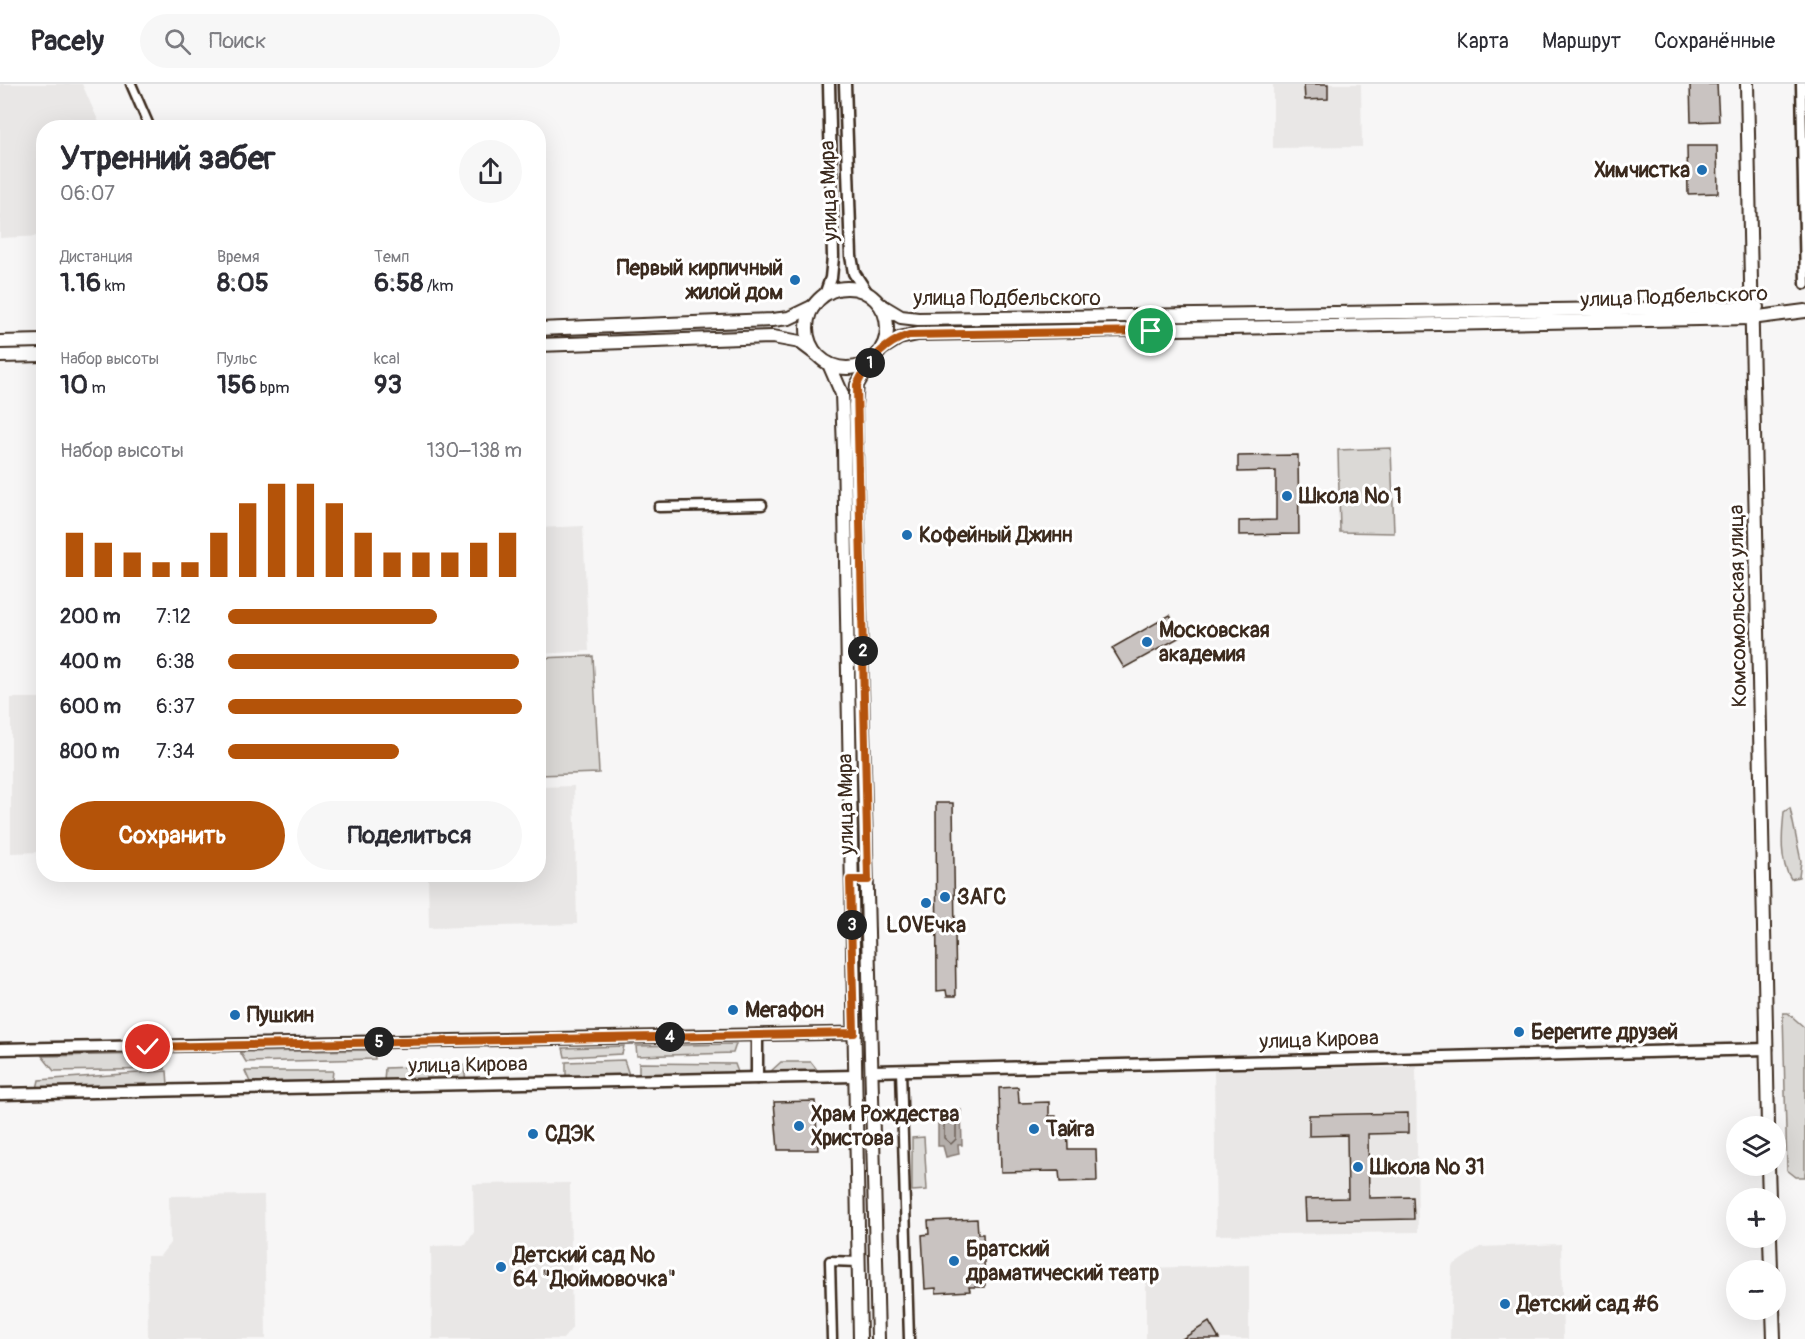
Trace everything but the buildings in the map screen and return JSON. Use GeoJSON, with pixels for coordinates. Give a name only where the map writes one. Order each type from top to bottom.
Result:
{"type":"FeatureCollection","features":[{"type":"Feature","properties":{"kind":"main road","name":"Комсомольская улица"},"geometry":{"type":"LineString","coordinates":[[1747,84],[1762,928],[1768,1116]]}},
{"type":"Feature","properties":{"kind":"main road"},"geometry":{"type":"LineString","coordinates":[[546,329],[789,318],[814,306],[825,295],[850,288],[867,293],[880,304],[888,321],[883,348],[871,361],[846,369],[829,364],[800,342],[773,337],[546,345]]}},
{"type":"Feature","properties":{"kind":"main road","name":"улица Подбельского"},"geometry":{"type":"LineString","coordinates":[[880,304],[901,317],[918,319],[1805,311]]}},
{"type":"Feature","properties":{"kind":"main road"},"geometry":{"type":"LineString","coordinates":[[814,306],[807,330],[816,354]]}},
{"type":"Feature","properties":{"kind":"main road","name":"улица Подбельского"},"geometry":{"type":"LineString","coordinates":[[883,348],[899,338],[918,334],[1587,314]]}},
{"type":"Feature","properties":{"kind":"main road"},"geometry":{"type":"LineString","coordinates":[[0,342],[36,341]]}},
{"type":"Feature","properties":{"kind":"main road"},"geometry":{"type":"LineString","coordinates":[[0,356],[36,355]]}},
{"type":"Feature","properties":{"kind":"main road","name":"улица Мира"},"geometry":{"type":"LineString","coordinates":[[871,361],[855,393],[878,1339]]}},
{"type":"Feature","properties":{"kind":"main road","name":"улица Мира"},"geometry":{"type":"LineString","coordinates":[[829,364],[842,394],[844,450],[860,1339]]}},
{"type":"Feature","properties":{"kind":"main road"},"geometry":{"type":"LineString","coordinates":[[850,880],[868,880]]}},
{"type":"Feature","properties":{"kind":"main road"},"geometry":{"type":"LineString","coordinates":[[856,1152],[873,1151]]}},
{"type":"Feature","properties":{"kind":"main road"},"geometry":{"type":"LineString","coordinates":[[1773,1320],[1774,1339]]}},
{"type":"Feature","properties":{"kind":"street"},"geometry":{"type":"LineString","coordinates":[[130,84],[146,120]]}},
{"type":"Feature","properties":{"kind":"street","name":"улица Мира"},"geometry":{"type":"LineString","coordinates":[[825,295],[831,278],[833,257],[829,84]]}},
{"type":"Feature","properties":{"kind":"street","name":"улица Мира"},"geometry":{"type":"LineString","coordinates":[[845,84],[851,256],[854,273],[867,293]]}},
{"type":"Feature","properties":{"kind":"street"},"geometry":{"type":"LineString","coordinates":[[1801,84],[1805,284]]}},
{"type":"Feature","properties":{"kind":"street"},"geometry":{"type":"LineString","coordinates":[[659,507],[762,505]]}},
{"type":"Feature","properties":{"kind":"street","name":"улица Кирова"},"geometry":{"type":"LineString","coordinates":[[0,1049],[854,1033]]}},
{"type":"Feature","properties":{"kind":"street"},"geometry":{"type":"LineString","coordinates":[[757,1035],[757,1078]]}},
{"type":"Feature","properties":{"kind":"street","name":"улица Кирова"},"geometry":{"type":"LineString","coordinates":[[873,1071],[1767,1049]]}},
{"type":"Feature","properties":{"kind":"street"},"geometry":{"type":"LineString","coordinates":[[901,1071],[909,1339]]}},
{"type":"Feature","properties":{"kind":"street","name":"улица Кирова"},"geometry":{"type":"LineString","coordinates":[[0,1095],[855,1076]]}},
{"type":"Feature","properties":{"kind":"street"},"geometry":{"type":"LineString","coordinates":[[832,1339],[830,1261],[859,1262]]}},
{"type":"Feature","properties":{"kind":"shaded area"},"geometry":{"type":"Polygon","coordinates":[[[0,84],[82,84],[98,120],[36,120],[36,236],[0,238],[0,84]]]}},
{"type":"Feature","properties":{"kind":"shaded area"},"geometry":{"type":"Polygon","coordinates":[[[1273,84],[1361,84],[1362,147],[1273,148],[1273,84]]]}},
{"type":"Feature","properties":{"kind":"shaded area"},"geometry":{"type":"Polygon","coordinates":[[[1391,448],[1394,533],[1340,532],[1338,450],[1391,448]]]}},
{"type":"Feature","properties":{"kind":"shaded area"},"geometry":{"type":"Polygon","coordinates":[[[583,526],[589,651],[546,654],[546,528],[583,526]]]}},
{"type":"Feature","properties":{"kind":"shaded area"},"geometry":{"type":"Polygon","coordinates":[[[593,656],[599,773],[546,775],[546,658],[593,656]]]}},
{"type":"Feature","properties":{"kind":"shaded area"},"geometry":{"type":"Polygon","coordinates":[[[11,698],[36,698],[36,852],[11,853],[11,698]]]}},
{"type":"Feature","properties":{"kind":"shaded area"},"geometry":{"type":"Polygon","coordinates":[[[574,786],[577,924],[429,928],[428,882],[546,882],[546,787],[574,786]]]}},
{"type":"Feature","properties":{"kind":"shaded area"},"geometry":{"type":"Polygon","coordinates":[[[1790,808],[1801,861],[1799,877],[1791,879],[1787,872],[1782,847],[1784,812],[1790,808]]]}},
{"type":"Feature","properties":{"kind":"shaded area"},"geometry":{"type":"Polygon","coordinates":[[[1783,1013],[1788,1013],[1805,1028],[1805,1177],[1796,1177],[1787,1170],[1783,1013]]]}},
{"type":"Feature","properties":{"kind":"shaded area"},"geometry":{"type":"Polygon","coordinates":[[[736,1044],[733,1053],[637,1056],[636,1046],[736,1044]]]}},
{"type":"Feature","properties":{"kind":"shaded area"},"geometry":{"type":"Polygon","coordinates":[[[624,1046],[622,1054],[565,1057],[563,1048],[624,1046]]]}},
{"type":"Feature","properties":{"kind":"shaded area"},"geometry":{"type":"Polygon","coordinates":[[[374,1050],[375,1059],[246,1062],[240,1052],[374,1050]]]}},
{"type":"Feature","properties":{"kind":"shaded area"},"geometry":{"type":"Polygon","coordinates":[[[164,1054],[165,1069],[54,1071],[42,1056],[164,1054]]]}},
{"type":"Feature","properties":{"kind":"shaded area"},"geometry":{"type":"Polygon","coordinates":[[[624,1060],[630,1078],[566,1079],[566,1062],[624,1060]]]}},
{"type":"Feature","properties":{"kind":"shaded area"},"geometry":{"type":"Polygon","coordinates":[[[781,1062],[811,1062],[818,1071],[770,1072],[781,1062]]]}},
{"type":"Feature","properties":{"kind":"shaded area"},"geometry":{"type":"Polygon","coordinates":[[[639,1063],[735,1064],[739,1075],[639,1078],[639,1063]]]}},
{"type":"Feature","properties":{"kind":"shaded area"},"geometry":{"type":"Polygon","coordinates":[[[463,1065],[466,1079],[384,1082],[385,1068],[463,1065]]]}},
{"type":"Feature","properties":{"kind":"shaded area"},"geometry":{"type":"Polygon","coordinates":[[[1416,1067],[1418,1232],[1216,1235],[1214,1070],[1416,1067]]]}},
{"type":"Feature","properties":{"kind":"shaded area"},"geometry":{"type":"Polygon","coordinates":[[[167,1071],[168,1085],[37,1089],[39,1080],[167,1071]]]}},
{"type":"Feature","properties":{"kind":"shaded area"},"geometry":{"type":"Polygon","coordinates":[[[245,1071],[333,1071],[332,1079],[329,1081],[250,1082],[245,1071]]]}},
{"type":"Feature","properties":{"kind":"shaded area"},"geometry":{"type":"Polygon","coordinates":[[[924,1137],[927,1190],[912,1191],[912,1138],[924,1137]]]}},
{"type":"Feature","properties":{"kind":"shaded area","name":"Детский сад № 64 \"Дюймовочка\""},"geometry":{"type":"Polygon","coordinates":[[[570,1183],[572,1328],[563,1339],[432,1339],[431,1246],[466,1245],[474,1232],[473,1184],[570,1183]]]}},
{"type":"Feature","properties":{"kind":"shaded area"},"geometry":{"type":"Polygon","coordinates":[[[264,1195],[266,1339],[148,1339],[147,1256],[160,1256],[170,1243],[169,1196],[264,1195]]]}},
{"type":"Feature","properties":{"kind":"shaded area"},"geometry":{"type":"Polygon","coordinates":[[[1561,1244],[1563,1339],[1450,1339],[1452,1266],[1480,1247],[1561,1244]]]}},
{"type":"Feature","properties":{"kind":"shaded area"},"geometry":{"type":"Polygon","coordinates":[[[1249,1265],[1249,1339],[1146,1339],[1146,1268],[1249,1265]]]}},
{"type":"Feature","properties":{"kind":"water"},"geometry":{"type":"Polygon","coordinates":[[[938,1110],[961,1110],[962,1145],[958,1145],[959,1154],[946,1157],[943,1146],[938,1146],[938,1110]]]}},
{"type":"Feature","properties":{"kind":"place","name":"Химчистка"},"geometry":{"type":"Point","coordinates":[1702,170]}},
{"type":"Feature","properties":{"kind":"place","name":"Первый кирпичный жилой дом"},"geometry":{"type":"Point","coordinates":[795,280]}},
{"type":"Feature","properties":{"kind":"place","name":"Школа № 1"},"geometry":{"type":"Point","coordinates":[1287,496]}},
{"type":"Feature","properties":{"kind":"place","name":"Кофейный Джинн"},"geometry":{"type":"Point","coordinates":[907,535]}},
{"type":"Feature","properties":{"kind":"place","name":"Московская академия"},"geometry":{"type":"Point","coordinates":[1147,642]}},
{"type":"Feature","properties":{"kind":"place","name":"ЗАГС"},"geometry":{"type":"Point","coordinates":[945,897]}},
{"type":"Feature","properties":{"kind":"place","name":"LOVEчка"},"geometry":{"type":"Point","coordinates":[926,903]}},
{"type":"Feature","properties":{"kind":"place","name":"Мегафон"},"geometry":{"type":"Point","coordinates":[733,1010]}},
{"type":"Feature","properties":{"kind":"place","name":"Пушкин"},"geometry":{"type":"Point","coordinates":[235,1015]}},
{"type":"Feature","properties":{"kind":"place","name":"Берегите друзей"},"geometry":{"type":"Point","coordinates":[1519,1032]}},
{"type":"Feature","properties":{"kind":"place","name":"Храм Рождества Христова"},"geometry":{"type":"Point","coordinates":[799,1126]}},
{"type":"Feature","properties":{"kind":"place","name":"Тайга"},"geometry":{"type":"Point","coordinates":[1034,1129]}},
{"type":"Feature","properties":{"kind":"place","name":"СДЭК"},"geometry":{"type":"Point","coordinates":[533,1134]}},
{"type":"Feature","properties":{"kind":"place","name":"Школа № 31"},"geometry":{"type":"Point","coordinates":[1358,1167]}},
{"type":"Feature","properties":{"kind":"place","name":"Братский драматический театр"},"geometry":{"type":"Point","coordinates":[954,1261]}},
{"type":"Feature","properties":{"kind":"place","name":"Детский сад № 64 \"Дюймовочка\""},"geometry":{"type":"Point","coordinates":[501,1267]}},
{"type":"Feature","properties":{"kind":"place","name":"Детский сад #6"},"geometry":{"type":"Point","coordinates":[1505,1304]}},
{"type":"Feature","properties":{"kind":"route"},"geometry":{"type":"LineString","coordinates":[[148,1047],[854,1033],[850,880],[868,880],[855,405],[857,385],[871,361],[883,348],[909,335],[1151,331]]}}]}
